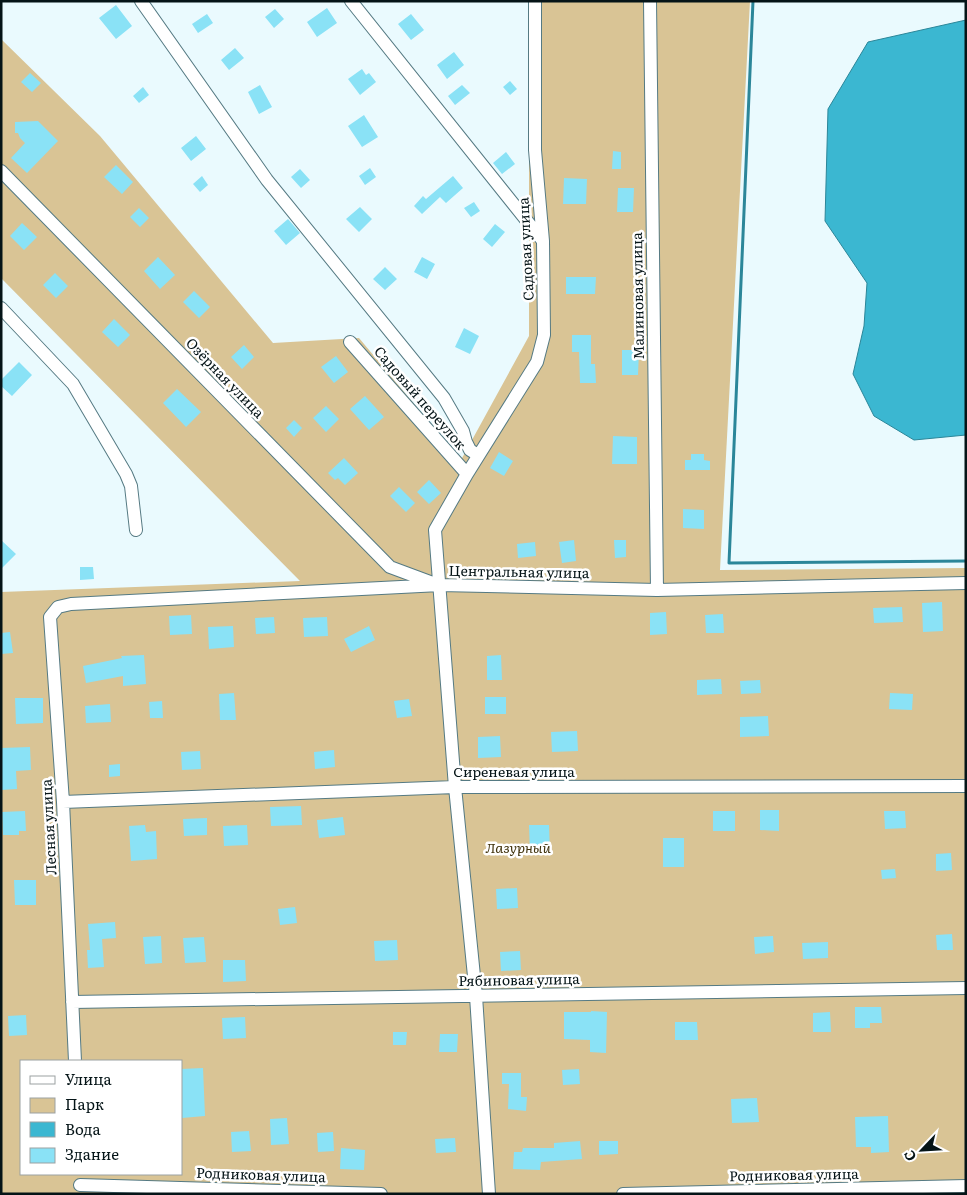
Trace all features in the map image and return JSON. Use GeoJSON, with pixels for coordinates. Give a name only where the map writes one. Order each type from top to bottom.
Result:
{"type":"FeatureCollection","features":[{"type":"Feature","properties":{"kind":"street"},"geometry":{"type":"LineString","coordinates":[[141,1],[267,180],[444,398],[463,431],[470,450],[478,456]]}},
{"type":"Feature","properties":{"kind":"street"},"geometry":{"type":"LineString","coordinates":[[351,1],[543,242]]}},
{"type":"Feature","properties":{"kind":"street","name":"Садовая улица"},"geometry":{"type":"LineString","coordinates":[[489,1194],[476,996],[455,788],[440,585],[434,530],[536,362],[544,335],[543,242],[535,150],[534,1]]}},
{"type":"Feature","properties":{"kind":"street","name":"Малиновая улица"},"geometry":{"type":"LineString","coordinates":[[650,1],[657,590]]}},
{"type":"Feature","properties":{"kind":"street","name":"Озёрная улица"},"geometry":{"type":"LineString","coordinates":[[1,171],[390,567],[440,585]]}},
{"type":"Feature","properties":{"kind":"street"},"geometry":{"type":"LineString","coordinates":[[1,308],[72,384],[126,474],[131,486],[136,530]]}},
{"type":"Feature","properties":{"kind":"street","name":"Садовый переулок"},"geometry":{"type":"LineString","coordinates":[[350,342],[467,474]]}},
{"type":"Feature","properties":{"kind":"street","name":"Центральная улица"},"geometry":{"type":"LineString","coordinates":[[71,604],[440,585],[657,590],[966,583]]}},
{"type":"Feature","properties":{"kind":"street","name":"Лесная улица"},"geometry":{"type":"LineString","coordinates":[[71,604],[58,607],[50,617],[63,802],[74,1060]]}},
{"type":"Feature","properties":{"kind":"street","name":"Сиреневая улица"},"geometry":{"type":"LineString","coordinates":[[63,802],[455,788],[966,786]]}},
{"type":"Feature","properties":{"kind":"street","name":"Рябиновая улица"},"geometry":{"type":"LineString","coordinates":[[72,1002],[966,988]]}},
{"type":"Feature","properties":{"kind":"street","name":"Родниковая улица"},"geometry":{"type":"LineString","coordinates":[[80,1184],[381,1194]]}},
{"type":"Feature","properties":{"kind":"street","name":"Родниковая улица"},"geometry":{"type":"LineString","coordinates":[[623,1194],[966,1186]]}},
{"type":"Feature","properties":{"kind":"green space","name":"Лазурный"},"geometry":{"type":"Polygon","coordinates":[[[529,1],[750,1],[720,570],[966,568],[966,1194],[1,1194],[1,592],[300,581],[1,278],[1,39],[100,136],[273,343],[359,338],[461,460],[529,336],[529,1]]]}},
{"type":"Feature","properties":{"kind":"water"},"geometry":{"type":"Polygon","coordinates":[[[966,20],[966,435],[914,440],[874,416],[853,374],[864,326],[867,283],[825,221],[828,109],[868,42],[966,20]]]}},
{"type":"Feature","properties":{"kind":"building"},"geometry":{"type":"Polygon","coordinates":[[[116,5],[132,26],[116,39],[99,18],[116,5]]]}},
{"type":"Feature","properties":{"kind":"building"},"geometry":{"type":"Polygon","coordinates":[[[327,8],[337,23],[317,37],[307,22],[327,8]]]}},
{"type":"Feature","properties":{"kind":"building"},"geometry":{"type":"Polygon","coordinates":[[[275,9],[284,19],[274,28],[265,17],[275,9]]]}},
{"type":"Feature","properties":{"kind":"building"},"geometry":{"type":"Polygon","coordinates":[[[207,14],[213,23],[198,33],[192,24],[207,14]]]}},
{"type":"Feature","properties":{"kind":"building"},"geometry":{"type":"Polygon","coordinates":[[[411,14],[424,30],[411,40],[398,24],[411,14]]]}},
{"type":"Feature","properties":{"kind":"building"},"geometry":{"type":"Polygon","coordinates":[[[235,48],[244,58],[229,70],[221,60],[235,48]]]}},
{"type":"Feature","properties":{"kind":"building"},"geometry":{"type":"Polygon","coordinates":[[[454,52],[464,65],[447,79],[437,65],[454,52]]]}},
{"type":"Feature","properties":{"kind":"building"},"geometry":{"type":"Polygon","coordinates":[[[362,69],[366,75],[369,73],[376,82],[360,95],[348,79],[362,69]]]}},
{"type":"Feature","properties":{"kind":"building"},"geometry":{"type":"Polygon","coordinates":[[[30,73],[41,83],[32,92],[21,82],[30,73]]]}},
{"type":"Feature","properties":{"kind":"building"},"geometry":{"type":"Polygon","coordinates":[[[510,81],[517,89],[510,95],[503,87],[510,81]]]}},
{"type":"Feature","properties":{"kind":"building"},"geometry":{"type":"Polygon","coordinates":[[[260,85],[272,107],[259,114],[248,92],[260,85]]]}},
{"type":"Feature","properties":{"kind":"building"},"geometry":{"type":"Polygon","coordinates":[[[462,85],[470,93],[455,105],[448,96],[462,85]]]}},
{"type":"Feature","properties":{"kind":"building"},"geometry":{"type":"Polygon","coordinates":[[[143,87],[149,95],[139,103],[133,96],[143,87]]]}},
{"type":"Feature","properties":{"kind":"building"},"geometry":{"type":"Polygon","coordinates":[[[364,115],[378,137],[362,147],[348,126],[364,115]]]}},
{"type":"Feature","properties":{"kind":"building"},"geometry":{"type":"Polygon","coordinates":[[[38,121],[58,141],[27,173],[11,158],[25,143],[18,133],[15,133],[15,122],[38,121]]]}},
{"type":"Feature","properties":{"kind":"building"},"geometry":{"type":"Polygon","coordinates":[[[196,136],[206,149],[191,161],[181,148],[196,136]]]}},
{"type":"Feature","properties":{"kind":"building"},"geometry":{"type":"Polygon","coordinates":[[[613,151],[621,152],[621,169],[612,169],[613,151]]]}},
{"type":"Feature","properties":{"kind":"building"},"geometry":{"type":"Polygon","coordinates":[[[506,152],[515,164],[502,174],[493,163],[506,152]]]}},
{"type":"Feature","properties":{"kind":"building"},"geometry":{"type":"Polygon","coordinates":[[[116,165],[133,182],[122,194],[104,177],[116,165]]]}},
{"type":"Feature","properties":{"kind":"building"},"geometry":{"type":"Polygon","coordinates":[[[370,168],[376,177],[365,185],[359,176],[370,168]]]}},
{"type":"Feature","properties":{"kind":"building"},"geometry":{"type":"Polygon","coordinates":[[[300,169],[310,180],[301,188],[291,177],[300,169]]]}},
{"type":"Feature","properties":{"kind":"building"},"geometry":{"type":"Polygon","coordinates":[[[202,176],[208,185],[200,192],[193,184],[202,176]]]}},
{"type":"Feature","properties":{"kind":"building"},"geometry":{"type":"Polygon","coordinates":[[[453,176],[463,188],[446,203],[440,197],[422,214],[414,206],[423,196],[426,199],[453,176]]]}},
{"type":"Feature","properties":{"kind":"building"},"geometry":{"type":"Polygon","coordinates":[[[564,178],[587,179],[586,204],[563,204],[564,178]]]}},
{"type":"Feature","properties":{"kind":"building"},"geometry":{"type":"Polygon","coordinates":[[[618,188],[634,188],[633,212],[617,212],[618,188]]]}},
{"type":"Feature","properties":{"kind":"building"},"geometry":{"type":"Polygon","coordinates":[[[474,202],[480,211],[471,217],[464,208],[474,202]]]}},
{"type":"Feature","properties":{"kind":"building"},"geometry":{"type":"Polygon","coordinates":[[[360,207],[372,219],[359,232],[346,219],[360,207]]]}},
{"type":"Feature","properties":{"kind":"building"},"geometry":{"type":"Polygon","coordinates":[[[139,208],[149,218],[140,227],[130,217],[139,208]]]}},
{"type":"Feature","properties":{"kind":"building"},"geometry":{"type":"Polygon","coordinates":[[[288,219],[300,233],[286,245],[274,231],[288,219]]]}},
{"type":"Feature","properties":{"kind":"building"},"geometry":{"type":"Polygon","coordinates":[[[22,223],[37,237],[24,250],[10,236],[22,223]]]}},
{"type":"Feature","properties":{"kind":"building"},"geometry":{"type":"Polygon","coordinates":[[[495,224],[505,232],[492,247],[483,239],[495,224]]]}},
{"type":"Feature","properties":{"kind":"building"},"geometry":{"type":"Polygon","coordinates":[[[158,257],[175,275],[160,289],[144,271],[158,257]]]}},
{"type":"Feature","properties":{"kind":"building"},"geometry":{"type":"Polygon","coordinates":[[[422,257],[435,264],[427,279],[414,272],[422,257]]]}},
{"type":"Feature","properties":{"kind":"building"},"geometry":{"type":"Polygon","coordinates":[[[385,267],[397,279],[385,290],[373,279],[385,267]]]}},
{"type":"Feature","properties":{"kind":"building"},"geometry":{"type":"Polygon","coordinates":[[[55,273],[68,286],[56,298],[43,285],[55,273]]]}},
{"type":"Feature","properties":{"kind":"building"},"geometry":{"type":"Polygon","coordinates":[[[566,277],[596,277],[595,294],[566,294],[566,277]]]}},
{"type":"Feature","properties":{"kind":"building"},"geometry":{"type":"Polygon","coordinates":[[[194,291],[210,307],[199,318],[183,302],[194,291]]]}},
{"type":"Feature","properties":{"kind":"building"},"geometry":{"type":"Polygon","coordinates":[[[114,319],[130,335],[118,347],[102,332],[114,319]]]}},
{"type":"Feature","properties":{"kind":"building"},"geometry":{"type":"Polygon","coordinates":[[[464,328],[479,336],[470,354],[455,347],[464,328]]]}},
{"type":"Feature","properties":{"kind":"building"},"geometry":{"type":"Polygon","coordinates":[[[572,335],[591,335],[591,364],[595,364],[596,383],[580,383],[579,352],[572,352],[572,335]]]}},
{"type":"Feature","properties":{"kind":"building"},"geometry":{"type":"Polygon","coordinates":[[[244,345],[254,357],[242,369],[231,357],[244,345]]]}},
{"type":"Feature","properties":{"kind":"building"},"geometry":{"type":"Polygon","coordinates":[[[622,350],[639,350],[638,375],[622,375],[622,350]]]}},
{"type":"Feature","properties":{"kind":"building"},"geometry":{"type":"Polygon","coordinates":[[[336,356],[348,372],[334,383],[321,367],[336,356]]]}},
{"type":"Feature","properties":{"kind":"building"},"geometry":{"type":"Polygon","coordinates":[[[19,362],[32,375],[12,396],[1,386],[1,380],[19,362]]]}},
{"type":"Feature","properties":{"kind":"building"},"geometry":{"type":"Polygon","coordinates":[[[177,389],[201,412],[186,427],[163,403],[177,389]]]}},
{"type":"Feature","properties":{"kind":"building"},"geometry":{"type":"Polygon","coordinates":[[[365,396],[384,417],[369,430],[350,409],[365,396]]]}},
{"type":"Feature","properties":{"kind":"building"},"geometry":{"type":"Polygon","coordinates":[[[326,406],[339,419],[326,432],[313,418],[326,406]]]}},
{"type":"Feature","properties":{"kind":"building"},"geometry":{"type":"Polygon","coordinates":[[[294,420],[302,428],[294,437],[286,428],[294,420]]]}},
{"type":"Feature","properties":{"kind":"building"},"geometry":{"type":"Polygon","coordinates":[[[613,436],[637,437],[637,464],[612,464],[613,436]]]}},
{"type":"Feature","properties":{"kind":"building"},"geometry":{"type":"Polygon","coordinates":[[[499,452],[513,461],[504,476],[490,468],[499,452]]]}},
{"type":"Feature","properties":{"kind":"building"},"geometry":{"type":"Polygon","coordinates":[[[691,454],[704,454],[704,460],[710,461],[710,470],[685,470],[685,460],[691,460],[691,454]]]}},
{"type":"Feature","properties":{"kind":"building"},"geometry":{"type":"Polygon","coordinates":[[[344,458],[358,473],[345,485],[338,478],[335,480],[328,473],[344,458]]]}},
{"type":"Feature","properties":{"kind":"building"},"geometry":{"type":"Polygon","coordinates":[[[429,480],[441,493],[429,504],[417,492],[429,480]]]}},
{"type":"Feature","properties":{"kind":"building"},"geometry":{"type":"Polygon","coordinates":[[[399,487],[415,503],[406,512],[390,496],[399,487]]]}},
{"type":"Feature","properties":{"kind":"building"},"geometry":{"type":"Polygon","coordinates":[[[683,509],[704,510],[704,529],[683,528],[683,509]]]}},
{"type":"Feature","properties":{"kind":"building"},"geometry":{"type":"Polygon","coordinates":[[[1,540],[16,554],[1,569],[1,540]]]}},
{"type":"Feature","properties":{"kind":"building"},"geometry":{"type":"Polygon","coordinates":[[[574,540],[576,561],[562,563],[559,542],[574,540]]]}},
{"type":"Feature","properties":{"kind":"building"},"geometry":{"type":"Polygon","coordinates":[[[614,540],[626,540],[626,557],[615,558],[614,540]]]}},
{"type":"Feature","properties":{"kind":"building"},"geometry":{"type":"Polygon","coordinates":[[[535,542],[536,556],[518,558],[517,544],[535,542]]]}},
{"type":"Feature","properties":{"kind":"building"},"geometry":{"type":"Polygon","coordinates":[[[80,567],[93,567],[94,579],[80,580],[80,567]]]}},
{"type":"Feature","properties":{"kind":"building"},"geometry":{"type":"Polygon","coordinates":[[[942,602],[943,631],[923,632],[922,603],[942,602]]]}},
{"type":"Feature","properties":{"kind":"building"},"geometry":{"type":"Polygon","coordinates":[[[902,607],[903,622],[874,623],[873,608],[902,607]]]}},
{"type":"Feature","properties":{"kind":"building"},"geometry":{"type":"Polygon","coordinates":[[[666,612],[667,634],[650,635],[650,613],[666,612]]]}},
{"type":"Feature","properties":{"kind":"building"},"geometry":{"type":"Polygon","coordinates":[[[723,614],[724,633],[706,633],[705,615],[723,614]]]}},
{"type":"Feature","properties":{"kind":"building"},"geometry":{"type":"Polygon","coordinates":[[[191,615],[192,634],[170,635],[169,616],[191,615]]]}},
{"type":"Feature","properties":{"kind":"building"},"geometry":{"type":"Polygon","coordinates":[[[274,617],[275,633],[256,634],[255,618],[274,617]]]}},
{"type":"Feature","properties":{"kind":"building"},"geometry":{"type":"Polygon","coordinates":[[[327,617],[328,636],[304,637],[303,618],[327,617]]]}},
{"type":"Feature","properties":{"kind":"building"},"geometry":{"type":"Polygon","coordinates":[[[233,626],[234,647],[209,649],[208,627],[233,626]]]}},
{"type":"Feature","properties":{"kind":"building"},"geometry":{"type":"Polygon","coordinates":[[[369,626],[375,640],[351,652],[344,639],[369,626]]]}},
{"type":"Feature","properties":{"kind":"building"},"geometry":{"type":"Polygon","coordinates":[[[10,632],[13,653],[1,654],[1,633],[10,632]]]}},
{"type":"Feature","properties":{"kind":"building"},"geometry":{"type":"Polygon","coordinates":[[[144,655],[146,684],[123,686],[123,676],[86,683],[83,666],[122,658],[121,656],[144,655]]]}},
{"type":"Feature","properties":{"kind":"building"},"geometry":{"type":"Polygon","coordinates":[[[501,655],[502,680],[487,680],[487,656],[501,655]]]}},
{"type":"Feature","properties":{"kind":"building"},"geometry":{"type":"Polygon","coordinates":[[[721,679],[722,694],[697,695],[697,680],[721,679]]]}},
{"type":"Feature","properties":{"kind":"building"},"geometry":{"type":"Polygon","coordinates":[[[760,680],[761,693],[741,694],[740,681],[760,680]]]}},
{"type":"Feature","properties":{"kind":"building"},"geometry":{"type":"Polygon","coordinates":[[[234,693],[236,720],[220,720],[219,694],[234,693]]]}},
{"type":"Feature","properties":{"kind":"building"},"geometry":{"type":"Polygon","coordinates":[[[890,693],[913,694],[912,710],[889,709],[890,693]]]}},
{"type":"Feature","properties":{"kind":"building"},"geometry":{"type":"Polygon","coordinates":[[[485,697],[506,697],[506,714],[485,714],[485,697]]]}},
{"type":"Feature","properties":{"kind":"building"},"geometry":{"type":"Polygon","coordinates":[[[15,698],[43,698],[43,723],[16,724],[15,698]]]}},
{"type":"Feature","properties":{"kind":"building"},"geometry":{"type":"Polygon","coordinates":[[[409,699],[412,716],[397,718],[394,701],[409,699]]]}},
{"type":"Feature","properties":{"kind":"building"},"geometry":{"type":"Polygon","coordinates":[[[162,701],[163,718],[150,718],[149,702],[162,701]]]}},
{"type":"Feature","properties":{"kind":"building"},"geometry":{"type":"Polygon","coordinates":[[[110,704],[111,722],[86,723],[85,706],[110,704]]]}},
{"type":"Feature","properties":{"kind":"building"},"geometry":{"type":"Polygon","coordinates":[[[768,716],[769,736],[740,737],[740,717],[768,716]]]}},
{"type":"Feature","properties":{"kind":"building"},"geometry":{"type":"Polygon","coordinates":[[[577,731],[578,751],[552,752],[551,732],[577,731]]]}},
{"type":"Feature","properties":{"kind":"building"},"geometry":{"type":"Polygon","coordinates":[[[500,736],[501,757],[478,758],[478,737],[500,736]]]}},
{"type":"Feature","properties":{"kind":"building"},"geometry":{"type":"Polygon","coordinates":[[[30,747],[31,770],[16,771],[17,789],[1,790],[1,748],[30,747]]]}},
{"type":"Feature","properties":{"kind":"building"},"geometry":{"type":"Polygon","coordinates":[[[334,750],[335,767],[315,769],[314,752],[334,750]]]}},
{"type":"Feature","properties":{"kind":"building"},"geometry":{"type":"Polygon","coordinates":[[[200,751],[201,769],[182,770],[181,752],[200,751]]]}},
{"type":"Feature","properties":{"kind":"building"},"geometry":{"type":"Polygon","coordinates":[[[120,764],[120,776],[109,777],[109,765],[120,764]]]}},
{"type":"Feature","properties":{"kind":"building"},"geometry":{"type":"Polygon","coordinates":[[[301,806],[302,825],[271,826],[270,807],[301,806]]]}},
{"type":"Feature","properties":{"kind":"building"},"geometry":{"type":"Polygon","coordinates":[[[760,810],[779,810],[779,831],[760,830],[760,810]]]}},
{"type":"Feature","properties":{"kind":"building"},"geometry":{"type":"Polygon","coordinates":[[[25,811],[26,831],[19,831],[19,835],[3,835],[2,812],[25,811]]]}},
{"type":"Feature","properties":{"kind":"building"},"geometry":{"type":"Polygon","coordinates":[[[713,811],[735,811],[735,831],[713,831],[713,811]]]}},
{"type":"Feature","properties":{"kind":"building"},"geometry":{"type":"Polygon","coordinates":[[[884,811],[905,811],[906,828],[885,829],[884,811]]]}},
{"type":"Feature","properties":{"kind":"building"},"geometry":{"type":"Polygon","coordinates":[[[343,817],[345,835],[319,838],[317,820],[343,817]]]}},
{"type":"Feature","properties":{"kind":"building"},"geometry":{"type":"Polygon","coordinates":[[[207,818],[207,835],[184,836],[183,819],[207,818]]]}},
{"type":"Feature","properties":{"kind":"building"},"geometry":{"type":"Polygon","coordinates":[[[145,825],[146,832],[156,831],[157,859],[131,861],[129,826],[145,825]]]}},
{"type":"Feature","properties":{"kind":"building"},"geometry":{"type":"Polygon","coordinates":[[[247,825],[248,845],[224,846],[223,826],[247,825]]]}},
{"type":"Feature","properties":{"kind":"building"},"geometry":{"type":"Polygon","coordinates":[[[529,825],[549,825],[550,855],[530,855],[529,825]]]}},
{"type":"Feature","properties":{"kind":"building"},"geometry":{"type":"Polygon","coordinates":[[[663,838],[684,838],[684,867],[663,867],[663,838]]]}},
{"type":"Feature","properties":{"kind":"building"},"geometry":{"type":"Polygon","coordinates":[[[951,853],[952,870],[936,871],[936,854],[951,853]]]}},
{"type":"Feature","properties":{"kind":"building"},"geometry":{"type":"Polygon","coordinates":[[[895,869],[896,878],[882,879],[881,870],[895,869]]]}},
{"type":"Feature","properties":{"kind":"building"},"geometry":{"type":"Polygon","coordinates":[[[14,880],[36,880],[36,905],[15,905],[14,880]]]}},
{"type":"Feature","properties":{"kind":"building"},"geometry":{"type":"Polygon","coordinates":[[[517,888],[518,908],[497,909],[496,889],[517,888]]]}},
{"type":"Feature","properties":{"kind":"building"},"geometry":{"type":"Polygon","coordinates":[[[295,907],[297,923],[280,925],[278,909],[295,907]]]}},
{"type":"Feature","properties":{"kind":"building"},"geometry":{"type":"Polygon","coordinates":[[[115,922],[116,938],[102,939],[104,967],[88,968],[87,950],[90,950],[88,924],[115,922]]]}},
{"type":"Feature","properties":{"kind":"building"},"geometry":{"type":"Polygon","coordinates":[[[952,934],[953,950],[937,950],[936,935],[952,934]]]}},
{"type":"Feature","properties":{"kind":"building"},"geometry":{"type":"Polygon","coordinates":[[[161,936],[162,963],[145,964],[143,937],[161,936]]]}},
{"type":"Feature","properties":{"kind":"building"},"geometry":{"type":"Polygon","coordinates":[[[773,936],[774,952],[755,954],[754,937],[773,936]]]}},
{"type":"Feature","properties":{"kind":"building"},"geometry":{"type":"Polygon","coordinates":[[[204,937],[206,962],[185,963],[183,938],[204,937]]]}},
{"type":"Feature","properties":{"kind":"building"},"geometry":{"type":"Polygon","coordinates":[[[397,940],[398,960],[375,961],[374,941],[397,940]]]}},
{"type":"Feature","properties":{"kind":"building"},"geometry":{"type":"Polygon","coordinates":[[[828,942],[828,958],[803,959],[802,943],[828,942]]]}},
{"type":"Feature","properties":{"kind":"building"},"geometry":{"type":"Polygon","coordinates":[[[520,951],[521,970],[501,971],[500,952],[520,951]]]}},
{"type":"Feature","properties":{"kind":"building"},"geometry":{"type":"Polygon","coordinates":[[[223,960],[245,960],[246,981],[223,982],[223,960]]]}},
{"type":"Feature","properties":{"kind":"building"},"geometry":{"type":"Polygon","coordinates":[[[855,1007],[881,1007],[882,1023],[870,1023],[870,1028],[855,1028],[855,1007]]]}},
{"type":"Feature","properties":{"kind":"building"},"geometry":{"type":"Polygon","coordinates":[[[564,1012],[607,1012],[606,1053],[590,1052],[590,1040],[564,1039],[564,1012]]]}},
{"type":"Feature","properties":{"kind":"building"},"geometry":{"type":"Polygon","coordinates":[[[830,1012],[831,1032],[813,1032],[813,1013],[830,1012]]]}},
{"type":"Feature","properties":{"kind":"building"},"geometry":{"type":"Polygon","coordinates":[[[26,1015],[27,1035],[9,1036],[8,1016],[26,1015]]]}},
{"type":"Feature","properties":{"kind":"building"},"geometry":{"type":"Polygon","coordinates":[[[245,1017],[246,1038],[223,1039],[222,1018],[245,1017]]]}},
{"type":"Feature","properties":{"kind":"building"},"geometry":{"type":"Polygon","coordinates":[[[675,1022],[697,1022],[698,1040],[675,1040],[675,1022]]]}},
{"type":"Feature","properties":{"kind":"building"},"geometry":{"type":"Polygon","coordinates":[[[393,1032],[407,1032],[406,1045],[393,1045],[393,1032]]]}},
{"type":"Feature","properties":{"kind":"building"},"geometry":{"type":"Polygon","coordinates":[[[440,1034],[458,1034],[457,1052],[439,1052],[440,1034]]]}},
{"type":"Feature","properties":{"kind":"building"},"geometry":{"type":"Polygon","coordinates":[[[203,1068],[205,1116],[182,1118],[182,1069],[203,1068]]]}},
{"type":"Feature","properties":{"kind":"building"},"geometry":{"type":"Polygon","coordinates":[[[579,1069],[580,1084],[563,1085],[562,1070],[579,1069]]]}},
{"type":"Feature","properties":{"kind":"building"},"geometry":{"type":"Polygon","coordinates":[[[502,1073],[521,1073],[521,1097],[527,1097],[526,1111],[508,1109],[509,1084],[502,1084],[502,1073]]]}},
{"type":"Feature","properties":{"kind":"building"},"geometry":{"type":"Polygon","coordinates":[[[757,1098],[759,1122],[732,1123],[731,1099],[757,1098]]]}},
{"type":"Feature","properties":{"kind":"building"},"geometry":{"type":"Polygon","coordinates":[[[888,1116],[889,1152],[871,1153],[871,1147],[856,1147],[855,1117],[888,1116]]]}},
{"type":"Feature","properties":{"kind":"building"},"geometry":{"type":"Polygon","coordinates":[[[287,1118],[289,1144],[271,1145],[270,1119],[287,1118]]]}},
{"type":"Feature","properties":{"kind":"building"},"geometry":{"type":"Polygon","coordinates":[[[249,1131],[251,1151],[232,1152],[231,1132],[249,1131]]]}},
{"type":"Feature","properties":{"kind":"building"},"geometry":{"type":"Polygon","coordinates":[[[333,1132],[334,1151],[318,1152],[317,1133],[333,1132]]]}},
{"type":"Feature","properties":{"kind":"building"},"geometry":{"type":"Polygon","coordinates":[[[455,1138],[456,1152],[436,1153],[435,1139],[455,1138]]]}},
{"type":"Feature","properties":{"kind":"building"},"geometry":{"type":"Polygon","coordinates":[[[580,1141],[582,1159],[541,1162],[540,1170],[513,1169],[514,1152],[522,1152],[523,1148],[554,1148],[554,1143],[580,1141]]]}},
{"type":"Feature","properties":{"kind":"building"},"geometry":{"type":"Polygon","coordinates":[[[599,1141],[618,1141],[618,1154],[599,1155],[599,1141]]]}},
{"type":"Feature","properties":{"kind":"building"},"geometry":{"type":"Polygon","coordinates":[[[341,1148],[365,1150],[364,1170],[340,1169],[341,1148]]]}},
{"type":"Feature","properties":{"kind":"waterway"},"geometry":{"type":"LineString","coordinates":[[753,1],[729,563],[966,561]]}}]}
